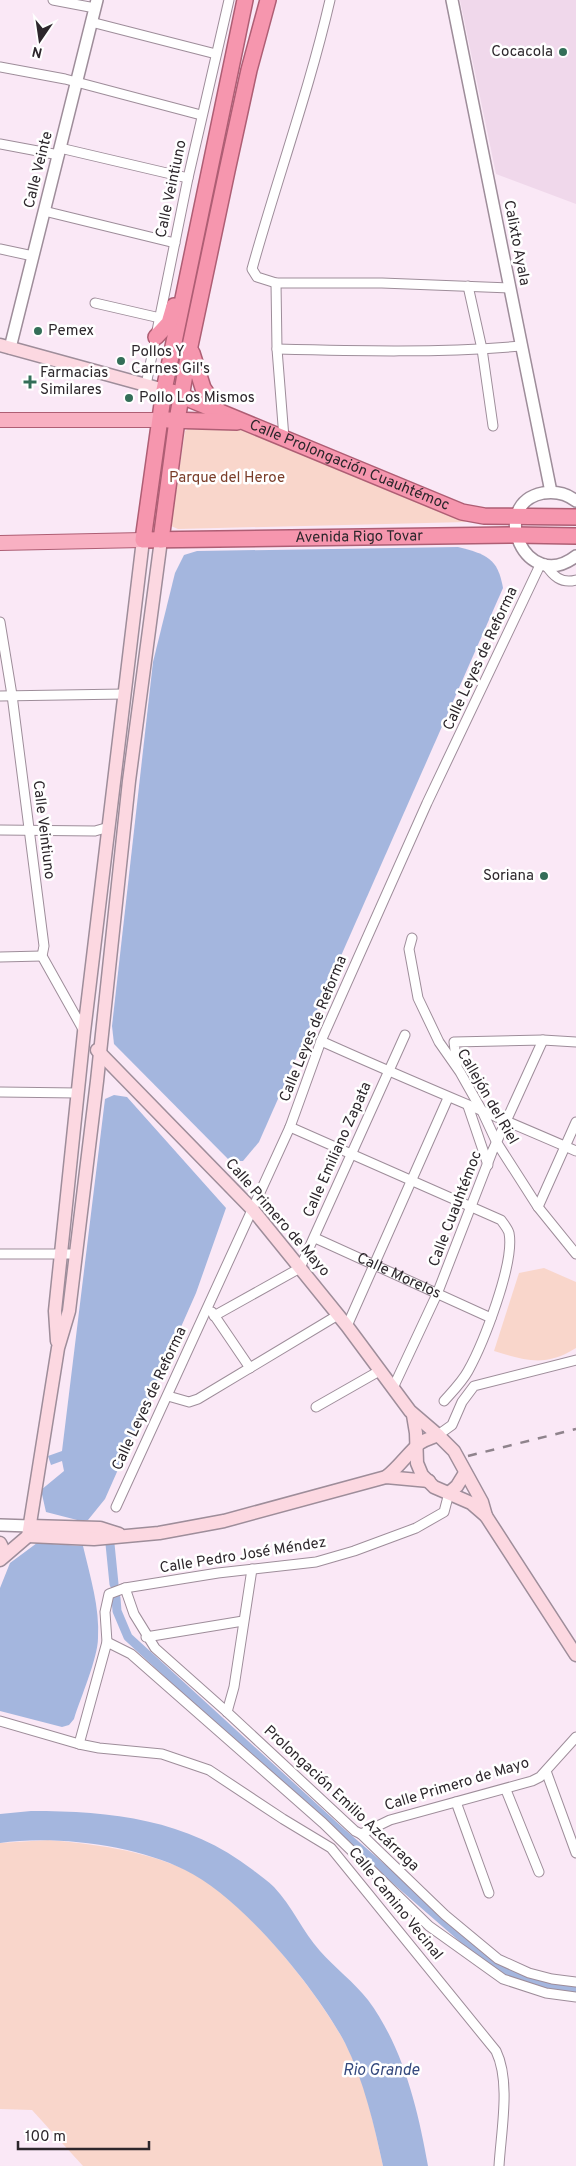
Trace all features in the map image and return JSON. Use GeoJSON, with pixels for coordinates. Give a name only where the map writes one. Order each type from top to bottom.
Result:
{"type":"FeatureCollection","features":[{"type":"Feature","properties":{"kind":"highway"},"geometry":{"type":"LineString","coordinates":[[143,540],[164,390],[245,0]]}},
{"type":"Feature","properties":{"kind":"highway"},"geometry":{"type":"LineString","coordinates":[[160,540],[177,420],[190,346],[226,171],[249,70],[268,0]]}},
{"type":"Feature","properties":{"kind":"highway"},"geometry":{"type":"LineString","coordinates":[[156,336],[169,323],[180,287],[189,273]]}},
{"type":"Feature","properties":{"kind":"highway"},"geometry":{"type":"LineString","coordinates":[[190,346],[203,388],[218,410]]}},
{"type":"Feature","properties":{"kind":"highway","name":"Calle Prolongación Cuauhtémoc"},"geometry":{"type":"LineString","coordinates":[[164,390],[182,394],[462,512],[484,516],[517,516]]}},
{"type":"Feature","properties":{"kind":"highway"},"geometry":{"type":"LineString","coordinates":[[159,420],[245,422]]}},
{"type":"Feature","properties":{"kind":"highway"},"geometry":{"type":"LineString","coordinates":[[517,516],[576,517]]}},
{"type":"Feature","properties":{"kind":"highway","name":"Avenida Rigo Tovar"},"geometry":{"type":"LineString","coordinates":[[143,540],[515,535],[576,536]]}},
{"type":"Feature","properties":{"kind":"main road"},"geometry":{"type":"LineString","coordinates":[[5,347],[164,390]]}},
{"type":"Feature","properties":{"kind":"main road"},"geometry":{"type":"LineString","coordinates":[[0,420],[159,420]]}},
{"type":"Feature","properties":{"kind":"main road"},"geometry":{"type":"LineString","coordinates":[[0,543],[143,540],[77,1093],[55,1311],[58,1348]]}},
{"type":"Feature","properties":{"kind":"main road"},"geometry":{"type":"LineString","coordinates":[[0,1560],[29,1531],[58,1348],[69,1311],[74,1254],[97,1082],[129,782],[160,540]]}},
{"type":"Feature","properties":{"kind":"main road","name":"Calle Primero de Mayo"},"geometry":{"type":"LineString","coordinates":[[84,1032],[100,1054],[253,1210],[347,1326],[413,1414],[438,1434],[454,1452],[482,1502],[486,1516]]}},
{"type":"Feature","properties":{"kind":"main road"},"geometry":{"type":"LineString","coordinates":[[97,1082],[104,1074],[117,1071]]}},
{"type":"Feature","properties":{"kind":"main road"},"geometry":{"type":"LineString","coordinates":[[413,1414],[417,1462],[422,1475],[429,1482]]}},
{"type":"Feature","properties":{"kind":"main road"},"geometry":{"type":"LineString","coordinates":[[386,1477],[400,1466],[423,1441],[438,1434]]}},
{"type":"Feature","properties":{"kind":"main road"},"geometry":{"type":"LineString","coordinates":[[449,1493],[457,1486],[465,1473]]}},
{"type":"Feature","properties":{"kind":"main road"},"geometry":{"type":"LineString","coordinates":[[29,1531],[94,1539],[159,1533],[215,1523],[386,1477],[429,1482]]}},
{"type":"Feature","properties":{"kind":"main road","name":"Calle Primero de Mayo"},"geometry":{"type":"LineString","coordinates":[[429,1482],[434,1487],[471,1503],[486,1516],[576,1654]]}},
{"type":"Feature","properties":{"kind":"main road"},"geometry":{"type":"LineString","coordinates":[[0,1543],[0,1554]]}},
{"type":"Feature","properties":{"kind":"street"},"geometry":{"type":"LineString","coordinates":[[53,0],[96,4]]}},
{"type":"Feature","properties":{"kind":"street","name":"Calle Veintiuno"},"geometry":{"type":"LineString","coordinates":[[146,385],[201,115],[229,0]]}},
{"type":"Feature","properties":{"kind":"street"},"geometry":{"type":"LineString","coordinates":[[330,0],[319,49],[252,269],[254,274],[257,277],[276,283],[382,283],[510,288]]}},
{"type":"Feature","properties":{"kind":"street","name":"Calixto Ayala"},"geometry":{"type":"LineString","coordinates":[[452,0],[551,492]]}},
{"type":"Feature","properties":{"kind":"street","name":"Calle Veinte"},"geometry":{"type":"LineString","coordinates":[[5,347],[33,256],[96,4]]}},
{"type":"Feature","properties":{"kind":"street"},"geometry":{"type":"LineString","coordinates":[[92,22],[216,54]]}},
{"type":"Feature","properties":{"kind":"street"},"geometry":{"type":"LineString","coordinates":[[0,67],[76,83],[201,115]]}},
{"type":"Feature","properties":{"kind":"street"},"geometry":{"type":"LineString","coordinates":[[0,144],[60,152],[188,178]]}},
{"type":"Feature","properties":{"kind":"street"},"geometry":{"type":"LineString","coordinates":[[44,211],[175,243]]}},
{"type":"Feature","properties":{"kind":"street"},"geometry":{"type":"LineString","coordinates":[[0,249],[33,256]]}},
{"type":"Feature","properties":{"kind":"street"},"geometry":{"type":"LineString","coordinates":[[276,283],[277,349],[284,438]]}},
{"type":"Feature","properties":{"kind":"street"},"geometry":{"type":"LineString","coordinates":[[468,286],[482,349],[493,426]]}},
{"type":"Feature","properties":{"kind":"street"},"geometry":{"type":"LineString","coordinates":[[95,303],[160,318]]}},
{"type":"Feature","properties":{"kind":"street"},"geometry":{"type":"LineString","coordinates":[[277,349],[379,351],[482,349],[521,346]]}},
{"type":"Feature","properties":{"kind":"street"},"geometry":{"type":"LineString","coordinates":[[576,486],[573,499],[551,492],[540,494],[530,499],[522,506],[517,516],[515,535],[522,550],[534,560],[543,564],[555,577],[560,580],[576,580]]}},
{"type":"Feature","properties":{"kind":"street"},"geometry":{"type":"LineString","coordinates":[[543,564],[559,564],[576,556]]}},
{"type":"Feature","properties":{"kind":"street","name":"Calle Leyes de Reforma"},"geometry":{"type":"LineString","coordinates":[[116,1506],[290,1127],[320,1041],[427,803],[543,564]]}},
{"type":"Feature","properties":{"kind":"street","name":"Calle Veintiuno"},"geometry":{"type":"LineString","coordinates":[[0,622],[12,696],[44,946],[42,956],[84,1032]]}},
{"type":"Feature","properties":{"kind":"street"},"geometry":{"type":"LineString","coordinates":[[0,696],[124,694]]}},
{"type":"Feature","properties":{"kind":"street"},"geometry":{"type":"LineString","coordinates":[[0,830],[95,831],[108,827]]}},
{"type":"Feature","properties":{"kind":"street","name":"Callejón del Riel"},"geometry":{"type":"LineString","coordinates":[[412,938],[409,949],[418,998],[438,1042],[457,1068],[497,1143],[538,1207],[576,1254]]}},
{"type":"Feature","properties":{"kind":"street"},"geometry":{"type":"LineString","coordinates":[[0,957],[42,956]]}},
{"type":"Feature","properties":{"kind":"street","name":"Calle Emiliano Zapata"},"geometry":{"type":"LineString","coordinates":[[300,1268],[405,1035]]}},
{"type":"Feature","properties":{"kind":"street"},"geometry":{"type":"LineString","coordinates":[[457,1068],[454,1042],[543,1040],[576,1042]]}},
{"type":"Feature","properties":{"kind":"street","name":"Calle Cuauhtémoc"},"geometry":{"type":"LineString","coordinates":[[393,1388],[437,1294],[497,1143],[543,1040]]}},
{"type":"Feature","properties":{"kind":"street"},"geometry":{"type":"LineString","coordinates":[[320,1041],[448,1098],[507,1120],[576,1151]]}},
{"type":"Feature","properties":{"kind":"street"},"geometry":{"type":"LineString","coordinates":[[0,1092],[77,1093]]}},
{"type":"Feature","properties":{"kind":"street"},"geometry":{"type":"LineString","coordinates":[[347,1326],[448,1098]]}},
{"type":"Feature","properties":{"kind":"street"},"geometry":{"type":"LineString","coordinates":[[468,1106],[488,1165]]}},
{"type":"Feature","properties":{"kind":"street"},"geometry":{"type":"LineString","coordinates":[[538,1207],[576,1122]]}},
{"type":"Feature","properties":{"kind":"street"},"geometry":{"type":"LineString","coordinates":[[290,1127],[501,1220],[509,1233],[508,1264],[467,1372],[444,1401]]}},
{"type":"Feature","properties":{"kind":"street","name":"Calle Morelos"},"geometry":{"type":"LineString","coordinates":[[314,1238],[488,1316]]}},
{"type":"Feature","properties":{"kind":"street"},"geometry":{"type":"LineString","coordinates":[[0,1254],[74,1254]]}},
{"type":"Feature","properties":{"kind":"street"},"geometry":{"type":"LineString","coordinates":[[214,1316],[300,1268]]}},
{"type":"Feature","properties":{"kind":"street"},"geometry":{"type":"LineString","coordinates":[[208,1306],[250,1368]]}},
{"type":"Feature","properties":{"kind":"street"},"geometry":{"type":"LineString","coordinates":[[168,1396],[189,1402],[198,1399],[338,1315]]}},
{"type":"Feature","properties":{"kind":"street"},"geometry":{"type":"LineString","coordinates":[[438,1434],[452,1425],[462,1402],[474,1386],[576,1360]]}},
{"type":"Feature","properties":{"kind":"street"},"geometry":{"type":"LineString","coordinates":[[316,1408],[381,1370]]}},
{"type":"Feature","properties":{"kind":"street"},"geometry":{"type":"LineString","coordinates":[[467,1372],[474,1386]]}},
{"type":"Feature","properties":{"kind":"street","name":"Calle Pedro José Méndez"},"geometry":{"type":"LineString","coordinates":[[107,1642],[105,1612],[108,1594],[125,1588],[252,1568],[316,1562],[354,1551],[416,1528],[444,1512],[449,1493]]}},
{"type":"Feature","properties":{"kind":"street"},"geometry":{"type":"LineString","coordinates":[[0,1525],[29,1531]]}},
{"type":"Feature","properties":{"kind":"street"},"geometry":{"type":"LineString","coordinates":[[227,1712],[234,1687],[252,1568]]}},
{"type":"Feature","properties":{"kind":"street","name":"Prolongación Emilio Azcárraga"},"geometry":{"type":"LineString","coordinates":[[125,1588],[134,1614],[146,1637],[155,1648],[361,1834],[445,1914],[498,1959],[529,1973],[552,1979],[576,1982]]}},
{"type":"Feature","properties":{"kind":"street"},"geometry":{"type":"LineString","coordinates":[[146,1637],[243,1621]]}},
{"type":"Feature","properties":{"kind":"street"},"geometry":{"type":"LineString","coordinates":[[79,1744],[107,1642],[131,1654],[323,1823],[429,1926],[502,1979],[546,1992],[576,1997]]}},
{"type":"Feature","properties":{"kind":"street","name":"Calle Camino Vecinal"},"geometry":{"type":"LineString","coordinates":[[0,1721],[79,1744],[162,1754],[209,1770],[275,1814],[331,1848],[496,2051],[502,2064],[504,2084],[499,2166]]}},
{"type":"Feature","properties":{"kind":"street","name":"Calle Primero de Mayo"},"geometry":{"type":"LineString","coordinates":[[361,1834],[390,1820],[506,1790],[532,1781],[546,1771],[576,1737]]}},
{"type":"Feature","properties":{"kind":"street"},"geometry":{"type":"LineString","coordinates":[[546,1771],[576,1853]]}},
{"type":"Feature","properties":{"kind":"street"},"geometry":{"type":"LineString","coordinates":[[506,1790],[539,1872]]}},
{"type":"Feature","properties":{"kind":"street"},"geometry":{"type":"LineString","coordinates":[[456,1802],[489,1893]]}},
{"type":"Feature","properties":{"kind":"shaded area"},"geometry":{"type":"Polygon","coordinates":[[[460,0],[576,0],[576,204],[496,174],[460,0]]]}},
{"type":"Feature","properties":{"kind":"green space","name":"Parque del Heroe"},"geometry":{"type":"Polygon","coordinates":[[[188,429],[243,430],[467,522],[178,529],[171,526],[185,431],[188,429]]]}},
{"type":"Feature","properties":{"kind":"green space"},"geometry":{"type":"Polygon","coordinates":[[[544,1268],[576,1282],[576,1348],[555,1358],[545,1360],[526,1359],[494,1351],[519,1273],[544,1268]]]}},
{"type":"Feature","properties":{"kind":"green space"},"geometry":{"type":"Polygon","coordinates":[[[48,1840],[117,1849],[168,1862],[206,1881],[229,1899],[252,1921],[296,1971],[332,2021],[345,2043],[363,2087],[383,2166],[83,2166],[32,2110],[0,2109],[0,1843],[48,1840]]]}},
{"type":"Feature","properties":{"kind":"water"},"geometry":{"type":"Polygon","coordinates":[[[458,547],[476,552],[489,559],[498,570],[503,588],[259,1142],[243,1161],[230,1161],[114,1044],[112,1026],[153,662],[175,573],[184,555],[197,551],[458,547]]]}},
{"type":"Feature","properties":{"kind":"water"},"geometry":{"type":"Polygon","coordinates":[[[114,1095],[127,1097],[226,1208],[196,1293],[105,1499],[88,1520],[81,1521],[46,1512],[41,1490],[64,1471],[62,1461],[51,1465],[48,1456],[62,1451],[105,1099],[114,1095]]]}},
{"type":"Feature","properties":{"kind":"water"},"geometry":{"type":"Polygon","coordinates":[[[37,1543],[83,1546],[96,1604],[98,1627],[95,1656],[74,1719],[69,1725],[62,1727],[0,1711],[0,1588],[10,1563],[37,1543]]]}},
{"type":"Feature","properties":{"kind":"water","name":"Rio Grande"},"geometry":{"type":"Polygon","coordinates":[[[61,1811],[119,1816],[148,1821],[175,1829],[202,1839],[228,1853],[272,1885],[286,1902],[314,1944],[363,1993],[380,2018],[400,2058],[407,2079],[414,2101],[428,2166],[383,2166],[363,2088],[345,2043],[316,1997],[296,1971],[253,1922],[230,1901],[207,1883],[185,1870],[143,1854],[119,1848],[70,1841],[45,1840],[0,1843],[0,1814],[61,1811]]]}},
{"type":"Feature","properties":{"kind":"waterway"},"geometry":{"type":"LineString","coordinates":[[110,1544],[114,1584]]}},
{"type":"Feature","properties":{"kind":"waterway"},"geometry":{"type":"LineString","coordinates":[[116,1598],[117,1611],[128,1637],[343,1834],[496,1967],[522,1979],[576,1989]]}},
{"type":"Feature","properties":{"kind":"railway"},"geometry":{"type":"LineString","coordinates":[[468,1456],[576,1429]]}},
{"type":"Feature","properties":{"kind":"place","name":"Cocacola"},"geometry":{"type":"Point","coordinates":[563,52]}},
{"type":"Feature","properties":{"kind":"place","name":"Pemex"},"geometry":{"type":"Point","coordinates":[38,331]}},
{"type":"Feature","properties":{"kind":"place","name":"Pollos Y Carnes Gil's"},"geometry":{"type":"Point","coordinates":[121,361]}},
{"type":"Feature","properties":{"kind":"place","name":"Farmacias Similares"},"geometry":{"type":"Point","coordinates":[30,382]}},
{"type":"Feature","properties":{"kind":"place","name":"Pollo Los Mismos"},"geometry":{"type":"Point","coordinates":[129,398]}},
{"type":"Feature","properties":{"kind":"place","name":"Soriana"},"geometry":{"type":"Point","coordinates":[544,876]}}]}
